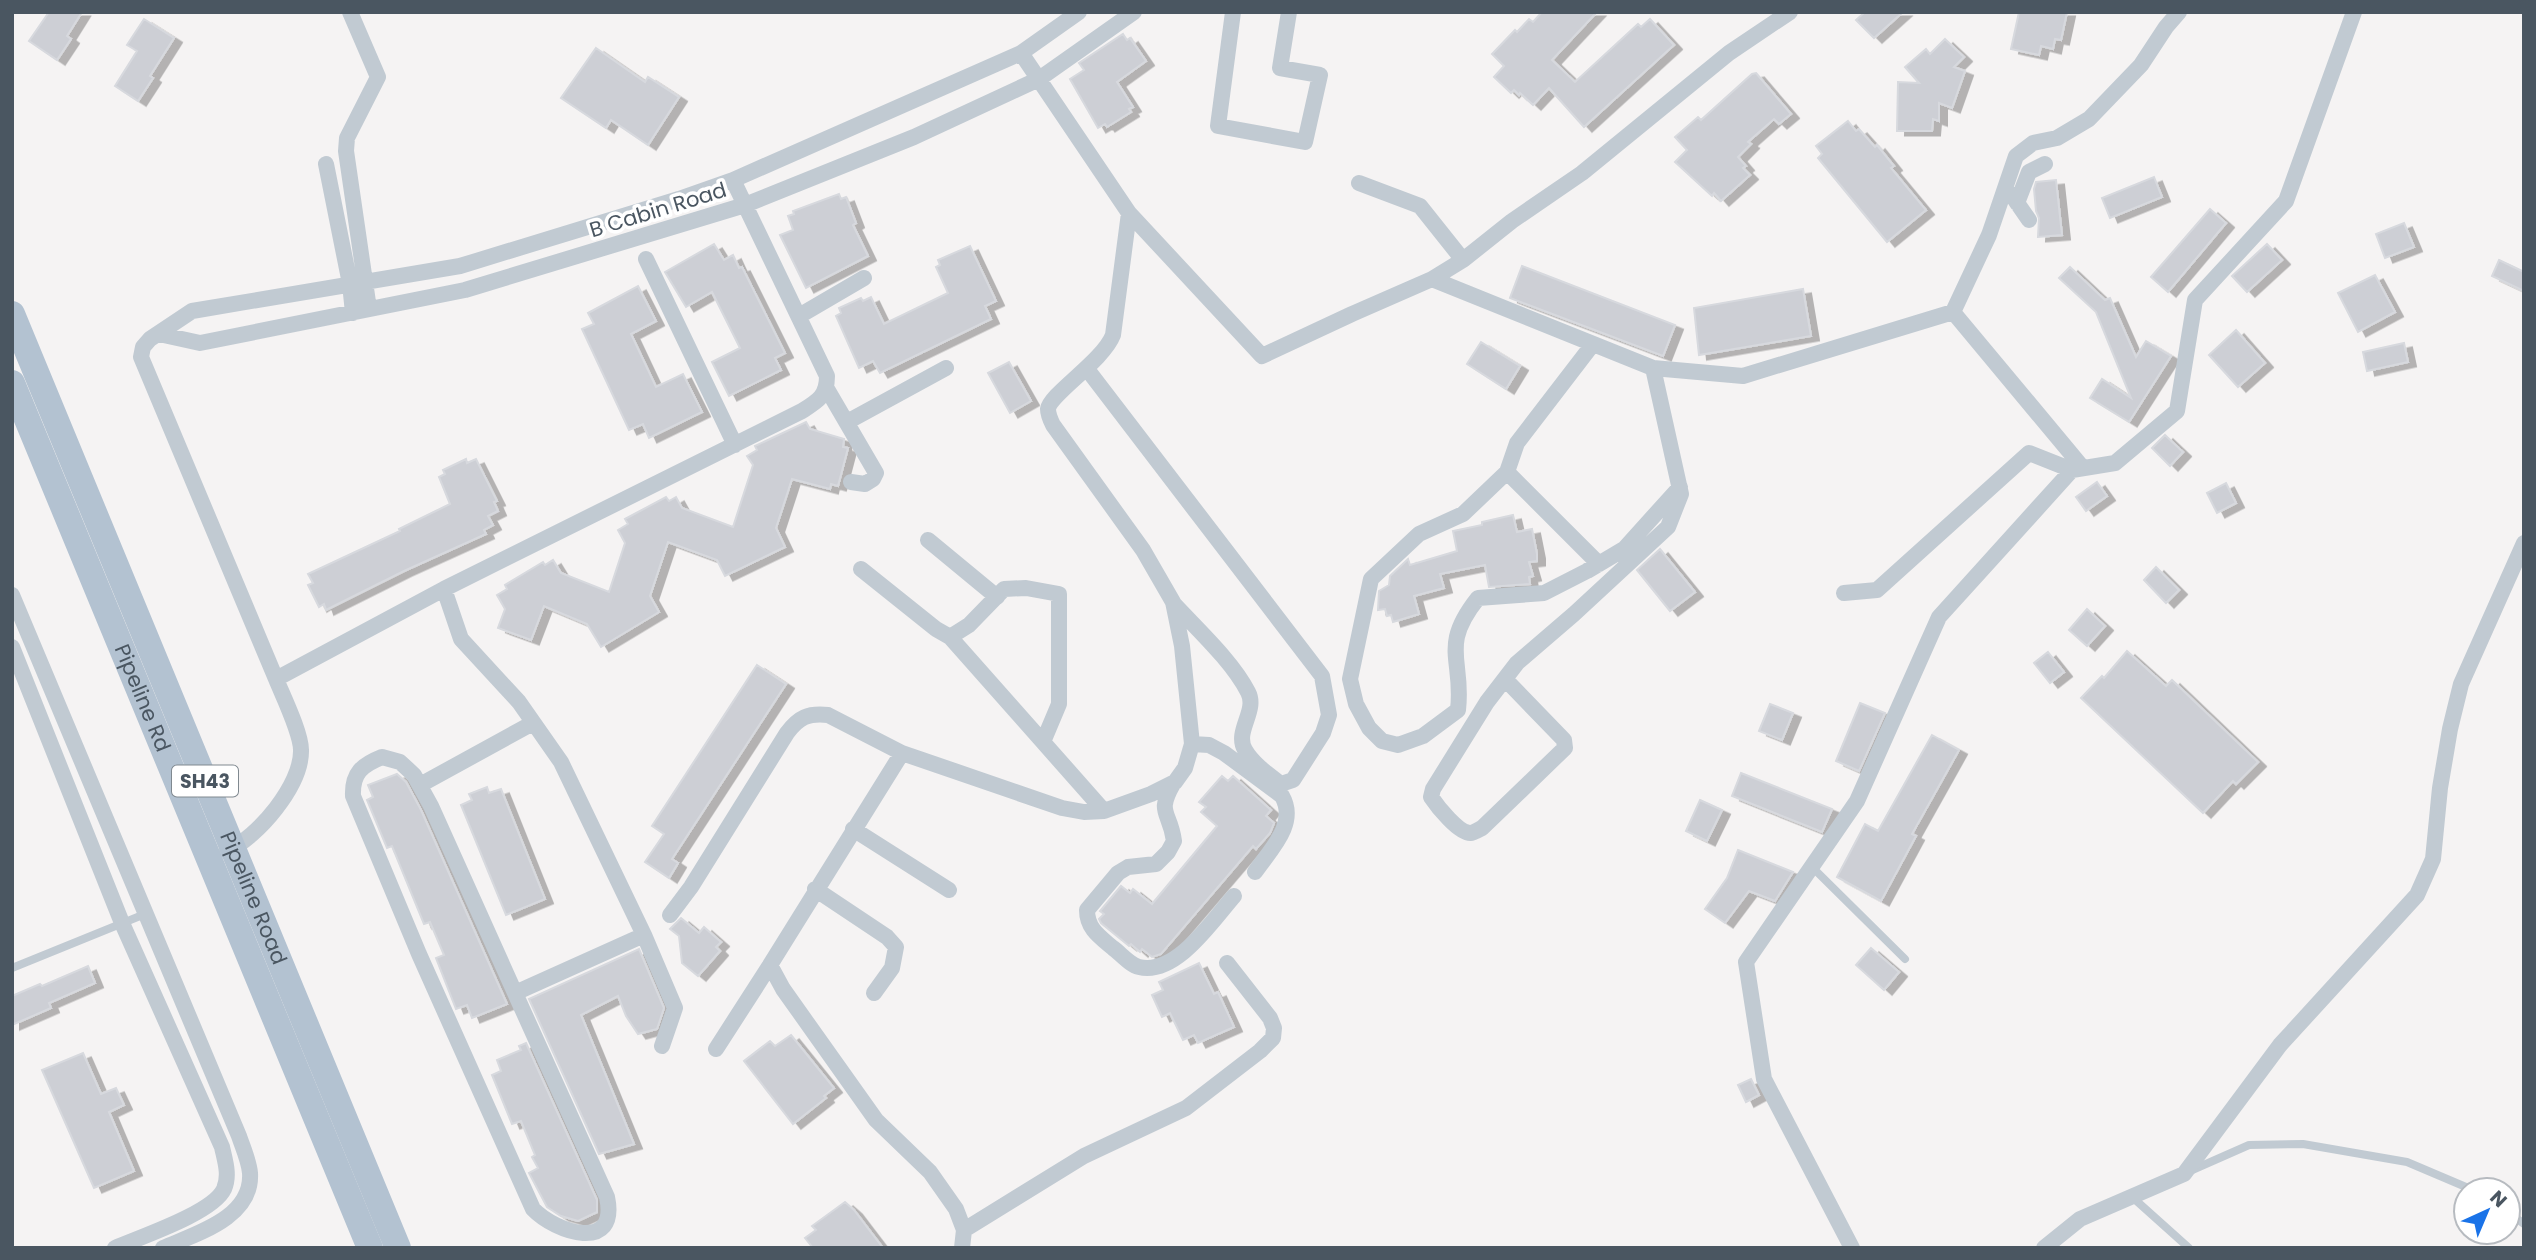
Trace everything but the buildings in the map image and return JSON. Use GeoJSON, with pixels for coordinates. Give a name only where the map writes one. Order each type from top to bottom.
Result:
{"type":"FeatureCollection","features":[{"type":"Feature","properties":{"kind":"main road","name":"Pipeline Road"},"geometry":{"type":"LineString","coordinates":[[12,314],[221,854],[398,1248]]}},
{"type":"Feature","properties":{"kind":"main road","name":"Pipeline Rd"},"geometry":{"type":"LineString","coordinates":[[12,383],[221,854],[370,1248]]}},
{"type":"Feature","properties":{"kind":"street"},"geometry":{"type":"LineString","coordinates":[[350,12],[378,78],[347,138],[346,151],[361,311]]}},
{"type":"Feature","properties":{"kind":"street"},"geometry":{"type":"LineString","coordinates":[[221,854],[259,829],[287,792],[298,770],[301,749],[276,679],[141,357],[143,348],[150,339],[192,311],[460,266],[733,180],[1021,53],[1079,12]]}},
{"type":"Feature","properties":{"kind":"street","name":"B Cabin Road"},"geometry":{"type":"LineString","coordinates":[[159,334],[200,343],[465,290],[745,205],[914,137],[1039,79],[1134,12]]}},
{"type":"Feature","properties":{"kind":"street"},"geometry":{"type":"LineString","coordinates":[[1233,12],[1217,126],[1305,142],[1320,75],[1280,68],[1289,12]]}},
{"type":"Feature","properties":{"kind":"street"},"geometry":{"type":"LineString","coordinates":[[1021,53],[1129,213],[1262,356],[1432,279],[1463,260],[1512,221],[1582,173],[1729,53],[1790,12]]}},
{"type":"Feature","properties":{"kind":"street"},"geometry":{"type":"LineString","coordinates":[[1432,279],[1653,368],[1743,376],[1953,312],[1989,235],[2016,156],[2033,143],[2057,138],[2089,120],[2141,65],[2179,12]]}},
{"type":"Feature","properties":{"kind":"street"},"geometry":{"type":"LineString","coordinates":[[1844,593],[1877,590],[2029,453],[2077,469],[2115,464],[2177,411],[2195,300],[2286,201],[2354,12]]}},
{"type":"Feature","properties":{"kind":"street"},"geometry":{"type":"LineString","coordinates":[[326,164],[357,282]]}},
{"type":"Feature","properties":{"kind":"street"},"geometry":{"type":"LineString","coordinates":[[2017,202],[2029,172],[2045,164]]}},
{"type":"Feature","properties":{"kind":"street"},"geometry":{"type":"LineString","coordinates":[[733,180],[827,376],[827,389],[876,473],[873,480],[865,484],[851,482]]}},
{"type":"Feature","properties":{"kind":"street"},"geometry":{"type":"LineString","coordinates":[[1359,183],[1420,206],[1463,260]]}},
{"type":"Feature","properties":{"kind":"street"},"geometry":{"type":"LineString","coordinates":[[2006,186],[2029,220]]}},
{"type":"Feature","properties":{"kind":"street"},"geometry":{"type":"LineString","coordinates":[[1087,369],[1322,676],[1329,715],[1323,733],[1293,780],[1281,784],[1262,769],[1244,749],[1242,732],[1250,709],[1250,695],[1228,664],[1173,602],[1143,550],[1053,425],[1048,409],[1052,400],[1108,348],[1113,335],[1129,213]]}},
{"type":"Feature","properties":{"kind":"street"},"geometry":{"type":"LineString","coordinates":[[646,259],[735,444]]}},
{"type":"Feature","properties":{"kind":"street"},"geometry":{"type":"LineString","coordinates":[[460,266],[465,290]]}},
{"type":"Feature","properties":{"kind":"street"},"geometry":{"type":"LineString","coordinates":[[799,316],[864,278]]}},
{"type":"Feature","properties":{"kind":"street"},"geometry":{"type":"LineString","coordinates":[[1953,312],[2077,469]]}},
{"type":"Feature","properties":{"kind":"street"},"geometry":{"type":"LineString","coordinates":[[1593,344],[1517,443],[1507,472],[1463,514],[1419,534],[1371,579],[1350,680],[1356,704],[1369,728],[1382,741],[1398,744],[1423,736],[1458,710],[1460,691],[1454,653],[1455,639],[1465,615],[1478,598],[1544,593],[1599,564],[1624,549],[1680,487]]}},
{"type":"Feature","properties":{"kind":"street"},"geometry":{"type":"LineString","coordinates":[[847,422],[946,368]]}},
{"type":"Feature","properties":{"kind":"street"},"geometry":{"type":"LineString","coordinates":[[1505,678],[1564,740],[1564,748],[1482,828],[1472,833],[1464,832],[1431,797],[1433,789],[1474,724],[1505,678],[1517,663],[1668,527],[1681,494],[1653,368]]}},
{"type":"Feature","properties":{"kind":"street"},"geometry":{"type":"LineString","coordinates":[[276,679],[444,589],[802,411],[818,401],[827,389]]}},
{"type":"Feature","properties":{"kind":"street"},"geometry":{"type":"LineString","coordinates":[[1852,1248],[1763,1079],[1746,962],[1857,801],[1939,617],[2077,469]]}},
{"type":"Feature","properties":{"kind":"street"},"geometry":{"type":"LineString","coordinates":[[1507,472],[1599,564]]}},
{"type":"Feature","properties":{"kind":"street"},"geometry":{"type":"LineString","coordinates":[[928,540],[997,597]]}},
{"type":"Feature","properties":{"kind":"street"},"geometry":{"type":"LineString","coordinates":[[2044,1248],[2080,1219],[2184,1174],[2280,1045],[2417,895],[2433,859],[2440,788],[2461,684],[2524,543]]}},
{"type":"Feature","properties":{"kind":"street"},"geometry":{"type":"LineString","coordinates":[[861,569],[936,629],[950,637],[1104,811]]}},
{"type":"Feature","properties":{"kind":"street"},"geometry":{"type":"LineString","coordinates":[[950,637],[969,625],[1004,590],[1026,588],[1059,594],[1059,704],[1043,742]]}},
{"type":"Feature","properties":{"kind":"street"},"geometry":{"type":"LineString","coordinates":[[444,589],[461,639],[519,702],[561,762],[644,935],[675,1007],[662,1046]]}},
{"type":"Feature","properties":{"kind":"street"},"geometry":{"type":"LineString","coordinates":[[12,594],[239,1136],[250,1172],[249,1188],[242,1203],[230,1215],[204,1231],[163,1248]]}},
{"type":"Feature","properties":{"kind":"street"},"geometry":{"type":"LineString","coordinates":[[1173,602],[1182,646],[1192,744],[1185,768],[1164,799],[1174,841],[1156,864],[1128,867],[1118,873],[1087,910],[1087,920],[1093,931],[1136,967],[1155,968],[1179,957],[1234,896]]}},
{"type":"Feature","properties":{"kind":"street"},"geometry":{"type":"LineString","coordinates":[[12,648],[121,923],[222,1147],[228,1172],[224,1189],[216,1201],[195,1214],[115,1248]]}},
{"type":"Feature","properties":{"kind":"street"},"geometry":{"type":"LineString","coordinates":[[670,915],[691,887],[787,733],[804,716],[815,713],[828,715],[902,753],[1062,808],[1084,812],[1104,811],[1175,782]]}},
{"type":"Feature","properties":{"kind":"street"},"geometry":{"type":"LineString","coordinates":[[420,785],[533,723]]}},
{"type":"Feature","properties":{"kind":"street"},"geometry":{"type":"LineString","coordinates":[[1192,744],[1209,744],[1224,753],[1282,796],[1287,806],[1284,830],[1255,872]]}},
{"type":"Feature","properties":{"kind":"street"},"geometry":{"type":"LineString","coordinates":[[716,1049],[902,753]]}},
{"type":"Feature","properties":{"kind":"street"},"geometry":{"type":"LineString","coordinates":[[382,757],[400,762],[414,775],[515,993],[607,1198],[610,1212],[608,1222],[599,1230],[586,1235],[563,1230],[541,1218],[533,1209],[419,954],[353,796],[352,783],[357,772],[368,763],[382,757]]}},
{"type":"Feature","properties":{"kind":"street"},"geometry":{"type":"LineString","coordinates":[[853,829],[950,890]]}},
{"type":"Feature","properties":{"kind":"street"},"geometry":{"type":"LineString","coordinates":[[815,889],[887,937],[896,947],[892,968],[874,993]]}},
{"type":"Feature","properties":{"kind":"street"},"geometry":{"type":"LineString","coordinates":[[515,993],[644,935]]}},
{"type":"Feature","properties":{"kind":"street"},"geometry":{"type":"LineString","coordinates":[[964,1230],[1084,1156],[1186,1108],[1273,1038],[1274,1028],[1270,1018],[1227,963]]}},
{"type":"Feature","properties":{"kind":"street"},"geometry":{"type":"LineString","coordinates":[[770,965],[783,989],[876,1120],[930,1172],[956,1209],[964,1230],[962,1248]]}},
{"type":"Feature","properties":{"kind":"street"},"geometry":{"type":"LineString","coordinates":[[188,1073],[209,1065]]}},
{"type":"Feature","properties":{"kind":"street"},"geometry":{"type":"LineString","coordinates":[[224,1189],[242,1203]]}},
{"type":"Feature","properties":{"kind":"lane"},"geometry":{"type":"LineString","coordinates":[[1812,867],[1905,959]]}},
{"type":"Feature","properties":{"kind":"lane"},"geometry":{"type":"LineString","coordinates":[[12,968],[145,914]]}},
{"type":"Feature","properties":{"kind":"lane"},"geometry":{"type":"LineString","coordinates":[[2184,1174],[2249,1145],[2304,1144],[2407,1162],[2452,1181]]}},
{"type":"Feature","properties":{"kind":"lane"},"geometry":{"type":"LineString","coordinates":[[2132,1196],[2189,1248]]}}]}
